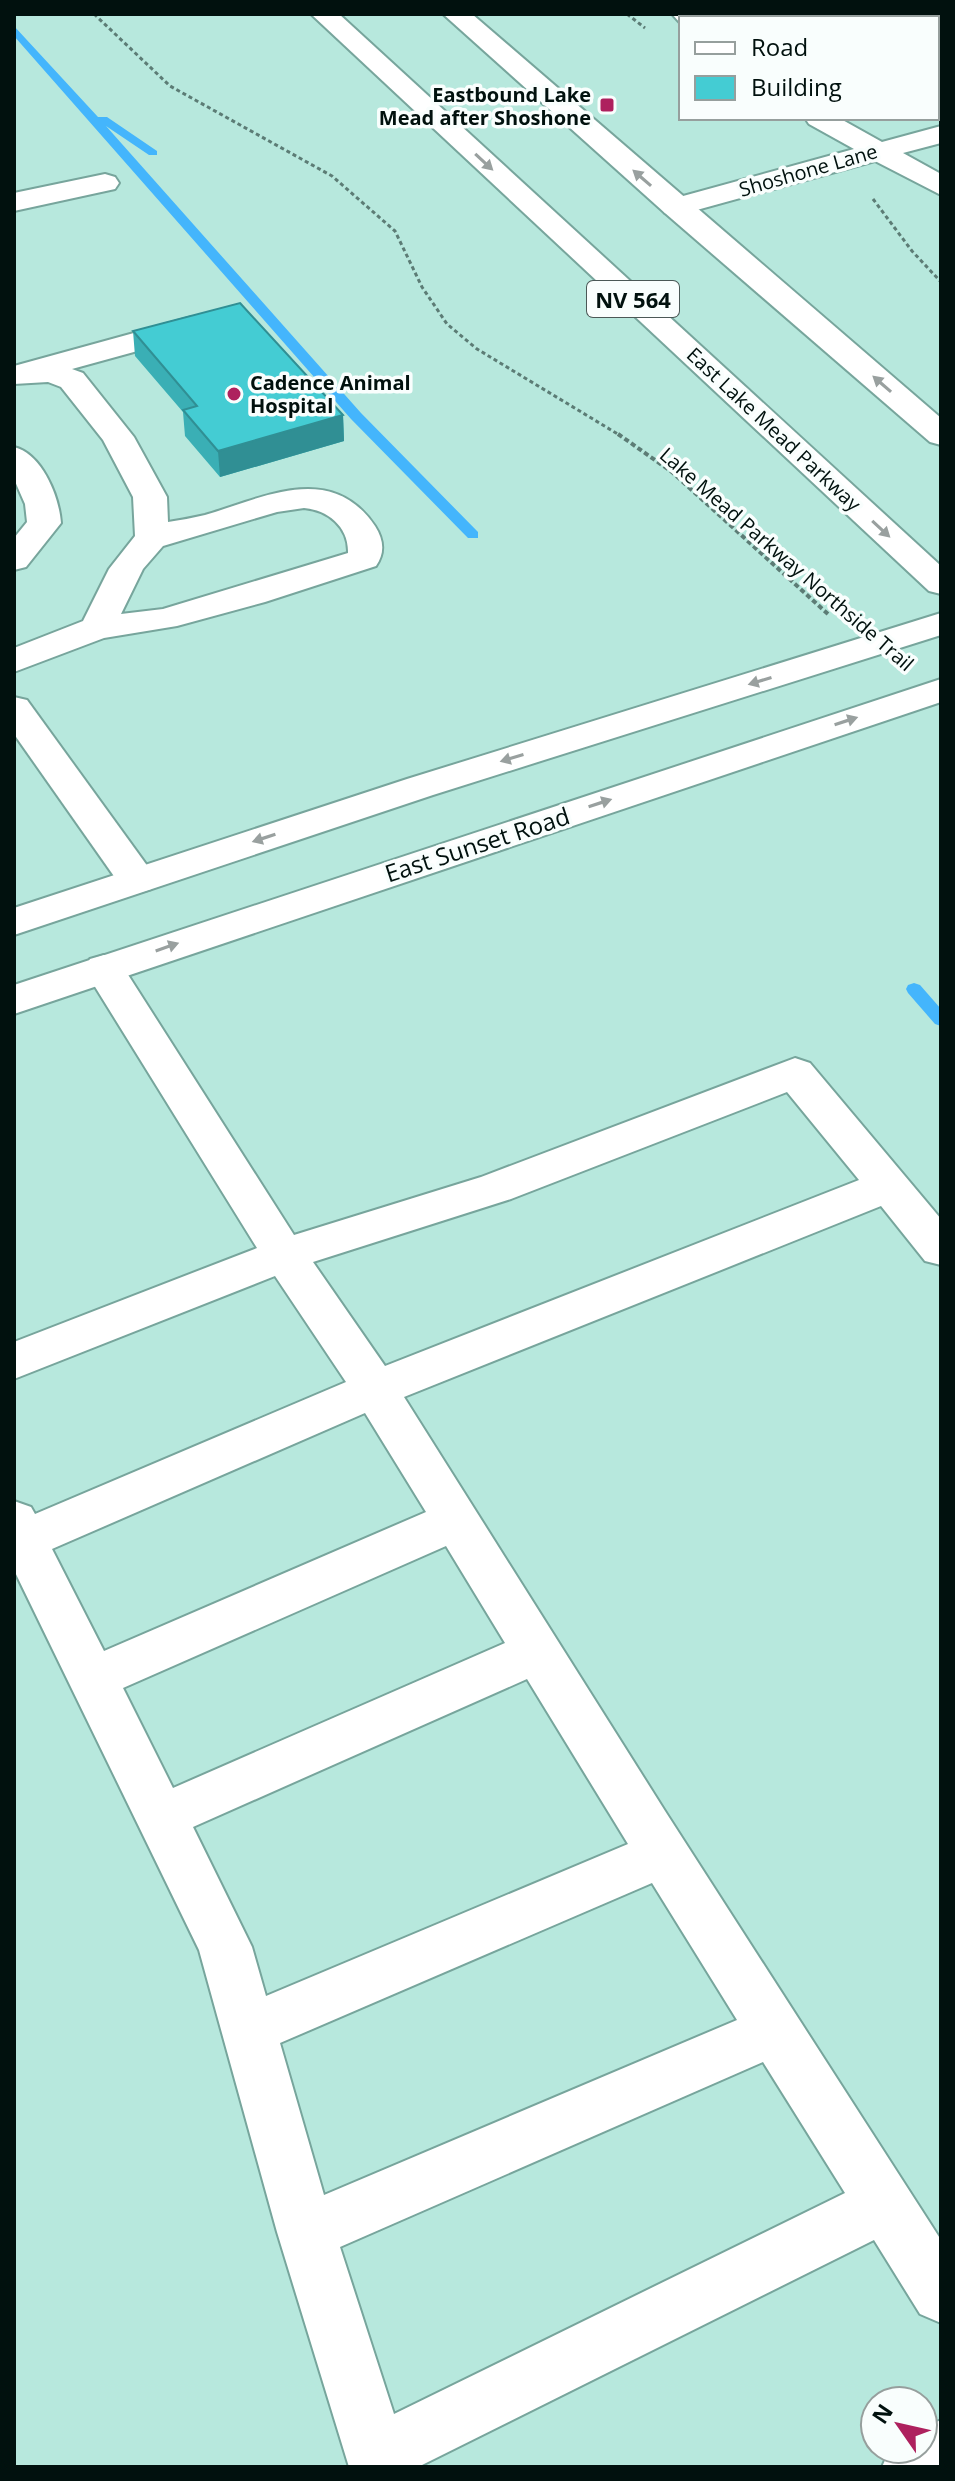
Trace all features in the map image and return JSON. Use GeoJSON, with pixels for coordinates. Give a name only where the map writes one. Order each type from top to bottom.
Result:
{"type":"FeatureCollection","features":[{"type":"Feature","properties":{"kind":"main road","name":"East Lake Mead Parkway"},"geometry":{"type":"LineString","coordinates":[[324,14],[941,584]]}},
{"type":"Feature","properties":{"kind":"main road"},"geometry":{"type":"LineString","coordinates":[[456,14],[941,435]]}},
{"type":"Feature","properties":{"kind":"main road"},"geometry":{"type":"LineString","coordinates":[[823,120],[941,186]]}},
{"type":"Feature","properties":{"kind":"main road","name":"Shoshone Lane"},"geometry":{"type":"LineString","coordinates":[[675,207],[941,134]]}},
{"type":"Feature","properties":{"kind":"main road"},"geometry":{"type":"LineString","coordinates":[[14,202],[105,183]]}},
{"type":"Feature","properties":{"kind":"main road"},"geometry":{"type":"LineString","coordinates":[[21,373],[220,317]]}},
{"type":"Feature","properties":{"kind":"main road"},"geometry":{"type":"LineString","coordinates":[[21,373],[51,372],[72,380],[118,437],[150,497],[152,537],[122,578],[97,628]]}},
{"type":"Feature","properties":{"kind":"main road"},"geometry":{"type":"LineString","coordinates":[[14,457],[34,482],[44,505],[44,523],[14,560]]}},
{"type":"Feature","properties":{"kind":"main road"},"geometry":{"type":"LineString","coordinates":[[14,661],[97,628],[165,619],[253,595],[364,559],[367,549],[362,532],[353,520],[343,508],[326,499],[279,502],[211,524],[152,537]]}},
{"type":"Feature","properties":{"kind":"main road"},"geometry":{"type":"LineString","coordinates":[[14,922],[420,787],[941,624]]}},
{"type":"Feature","properties":{"kind":"main road","name":"East Sunset Road"},"geometry":{"type":"LineString","coordinates":[[14,1000],[941,690]]}},
{"type":"Feature","properties":{"kind":"main road"},"geometry":{"type":"LineString","coordinates":[[14,708],[137,880]]}},
{"type":"Feature","properties":{"kind":"main road"},"geometry":{"type":"LineString","coordinates":[[104,969],[284,1255],[375,1389],[663,1854],[941,2293]]}},
{"type":"Feature","properties":{"kind":"main road"},"geometry":{"type":"LineString","coordinates":[[14,1361],[284,1255],[496,1188],[795,1073],[941,1249]]}},
{"type":"Feature","properties":{"kind":"main road"},"geometry":{"type":"LineString","coordinates":[[885,2204],[378,2461],[306,2232],[225,1947],[19,1530],[887,1186]]}},
{"type":"Feature","properties":{"kind":"main road"},"geometry":{"type":"LineString","coordinates":[[92,1679],[456,1520]]}},
{"type":"Feature","properties":{"kind":"main road"},"geometry":{"type":"LineString","coordinates":[[161,1817],[537,1652]]}},
{"type":"Feature","properties":{"kind":"main road"},"geometry":{"type":"LineString","coordinates":[[249,2030],[663,1854]]}},
{"type":"Feature","properties":{"kind":"main road"},"geometry":{"type":"LineString","coordinates":[[306,2232],[775,2030]]}},
{"type":"Feature","properties":{"kind":"main road"},"geometry":{"type":"LineString","coordinates":[[913,2467],[941,2451]]}},
{"type":"Feature","properties":{"kind":"path","name":"Lake Mead Parkway Northside Trail"},"geometry":{"type":"LineString","coordinates":[[94,14],[170,86],[332,176],[395,231],[422,287],[447,324],[477,349],[618,434],[672,472],[868,647]]}},
{"type":"Feature","properties":{"kind":"building","name":"Cadence Animal Hospital"},"geometry":{"type":"Polygon","coordinates":[[[240,303],[343,415],[218,451],[183,410],[197,406],[133,331],[240,303]]]}},
{"type":"Feature","properties":{"kind":"waterway"},"geometry":{"type":"LineString","coordinates":[[14,29],[356,416],[473,535]]}},
{"type":"Feature","properties":{"kind":"waterway"},"geometry":{"type":"LineString","coordinates":[[103,119],[153,153]]}},
{"type":"Feature","properties":{"kind":"waterway"},"geometry":{"type":"LineString","coordinates":[[914,989],[941,1020]]}},
{"type":"Feature","properties":{"kind":"place","name":"Eastbound Lake Mead after Shoshone"},"geometry":{"type":"Point","coordinates":[607,105]}},
{"type":"Feature","properties":{"kind":"place","name":"Cadence Animal Hospital"},"geometry":{"type":"Point","coordinates":[234,394]}}]}
